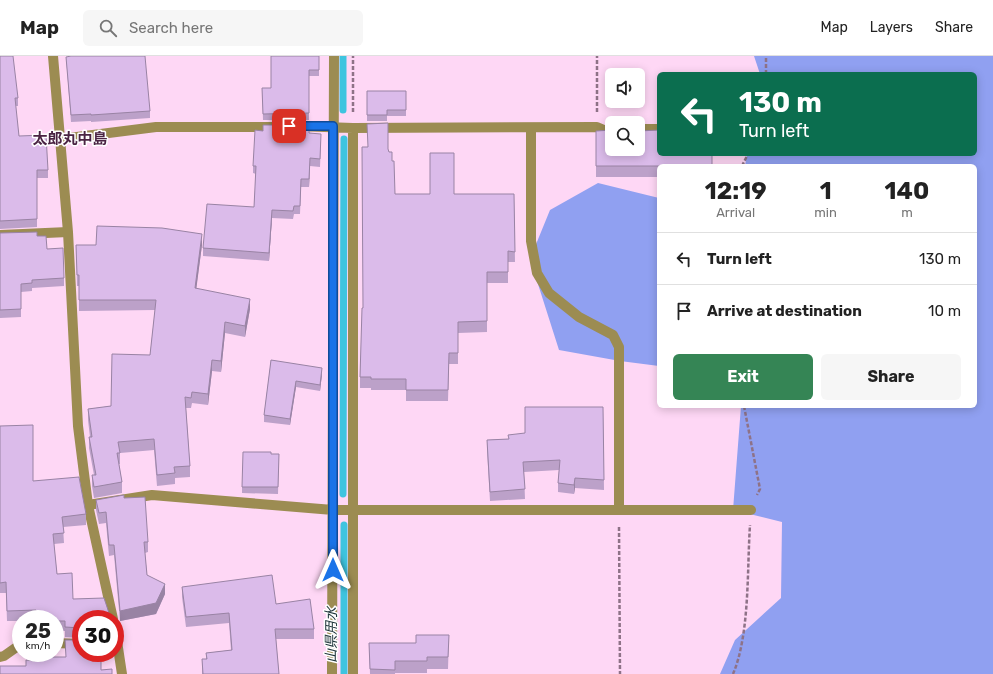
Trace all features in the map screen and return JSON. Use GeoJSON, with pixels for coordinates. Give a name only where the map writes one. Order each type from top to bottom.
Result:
{"type":"FeatureCollection","features":[{"type":"Feature","properties":{"kind":"street"},"geometry":{"type":"LineString","coordinates":[[53,56],[68,232],[78,426],[88,505],[111,610]]}},
{"type":"Feature","properties":{"kind":"street"},"geometry":{"type":"LineString","coordinates":[[332,674],[334,56]]}},
{"type":"Feature","properties":{"kind":"street"},"geometry":{"type":"LineString","coordinates":[[61,139],[156,127],[597,127],[605,130]]}},
{"type":"Feature","properties":{"kind":"street"},"geometry":{"type":"LineString","coordinates":[[353,128],[353,674]]}},
{"type":"Feature","properties":{"kind":"street"},"geometry":{"type":"LineString","coordinates":[[531,128],[531,240],[537,273],[549,293],[579,318],[613,335],[619,347],[619,510]]}},
{"type":"Feature","properties":{"kind":"street"},"geometry":{"type":"LineString","coordinates":[[645,129],[657,129]]}},
{"type":"Feature","properties":{"kind":"street"},"geometry":{"type":"LineString","coordinates":[[0,235],[68,232]]}},
{"type":"Feature","properties":{"kind":"street"},"geometry":{"type":"LineString","coordinates":[[88,505],[152,495],[333,510],[751,510]]}},
{"type":"Feature","properties":{"kind":"street"},"geometry":{"type":"LineString","coordinates":[[0,657],[12,650]]}},
{"type":"Feature","properties":{"kind":"street"},"geometry":{"type":"LineString","coordinates":[[120,662],[122,674]]}},
{"type":"Feature","properties":{"kind":"path"},"geometry":{"type":"LineString","coordinates":[[353,56],[353,128]]}},
{"type":"Feature","properties":{"kind":"path"},"geometry":{"type":"LineString","coordinates":[[597,56],[597,127]]}},
{"type":"Feature","properties":{"kind":"path"},"geometry":{"type":"LineString","coordinates":[[766,56],[766,72]]}},
{"type":"Feature","properties":{"kind":"path"},"geometry":{"type":"LineString","coordinates":[[733,674],[740,652],[745,618],[751,510],[760,489],[744,408]]}},
{"type":"Feature","properties":{"kind":"path"},"geometry":{"type":"LineString","coordinates":[[619,510],[620,674]]}},
{"type":"Feature","properties":{"kind":"shaded area"},"geometry":{"type":"Polygon","coordinates":[[[754,56],[993,56],[993,674],[720,674],[735,640],[781,598],[782,522],[733,510],[741,408],[977,408],[977,164],[745,164],[747,156],[977,156],[977,72],[759,72],[754,56]]]}},
{"type":"Feature","properties":{"kind":"shaded area"},"geometry":{"type":"Polygon","coordinates":[[[598,183],[657,198],[657,366],[559,350],[530,259],[550,210],[598,183]]]}},
{"type":"Feature","properties":{"kind":"building"},"geometry":{"type":"Polygon","coordinates":[[[0,56],[13,56],[18,98],[15,98],[19,136],[46,135],[48,170],[37,170],[37,219],[0,221],[0,56]]]}},
{"type":"Feature","properties":{"kind":"building"},"geometry":{"type":"Polygon","coordinates":[[[145,56],[150,111],[71,115],[66,57],[145,56]]]}},
{"type":"Feature","properties":{"kind":"building"},"geometry":{"type":"Polygon","coordinates":[[[271,56],[319,56],[319,70],[309,70],[309,113],[263,114],[262,88],[271,88],[271,56]]]}},
{"type":"Feature","properties":{"kind":"building"},"geometry":{"type":"Polygon","coordinates":[[[367,91],[406,91],[406,110],[387,110],[387,115],[367,115],[367,91]]]}},
{"type":"Feature","properties":{"kind":"building"},"geometry":{"type":"Polygon","coordinates":[[[388,123],[388,149],[389,152],[392,152],[392,161],[394,161],[395,194],[430,194],[430,153],[454,153],[454,194],[514,194],[515,252],[508,251],[508,272],[487,272],[487,321],[458,322],[458,353],[449,353],[448,390],[406,390],[406,379],[371,379],[371,377],[360,377],[363,308],[362,147],[368,147],[367,124],[388,123]]]}},
{"type":"Feature","properties":{"kind":"building"},"geometry":{"type":"Polygon","coordinates":[[[263,125],[309,125],[309,133],[321,134],[320,159],[310,158],[309,179],[301,179],[300,206],[294,206],[293,211],[272,210],[269,253],[203,248],[207,204],[254,207],[256,166],[253,166],[255,130],[263,131],[263,125]]]}},
{"type":"Feature","properties":{"kind":"building"},"geometry":{"type":"Polygon","coordinates":[[[605,130],[605,156],[645,156],[645,131],[657,130],[657,156],[712,156],[712,164],[596,166],[596,131],[605,130]]]}},
{"type":"Feature","properties":{"kind":"building"},"geometry":{"type":"Polygon","coordinates":[[[97,226],[162,228],[202,234],[195,288],[250,299],[245,326],[225,322],[221,361],[212,360],[208,394],[192,392],[191,398],[185,397],[190,466],[174,467],[175,473],[157,475],[154,439],[118,442],[120,453],[117,453],[122,482],[94,487],[92,475],[96,475],[89,437],[92,437],[88,409],[111,406],[112,354],[150,355],[156,300],[79,300],[79,275],[77,275],[76,245],[96,245],[97,226]]]}},
{"type":"Feature","properties":{"kind":"building"},"geometry":{"type":"Polygon","coordinates":[[[37,232],[37,236],[46,236],[47,249],[63,248],[64,278],[32,280],[32,283],[21,284],[21,309],[0,310],[0,233],[37,232]]]}},
{"type":"Feature","properties":{"kind":"building"},"geometry":{"type":"Polygon","coordinates":[[[271,360],[322,368],[320,385],[296,381],[290,419],[264,415],[271,360]]]}},
{"type":"Feature","properties":{"kind":"building"},"geometry":{"type":"Polygon","coordinates":[[[525,407],[603,407],[604,480],[575,478],[574,485],[558,483],[560,460],[523,462],[525,489],[490,492],[487,440],[509,439],[508,435],[525,433],[525,407]]]}},
{"type":"Feature","properties":{"kind":"building"},"geometry":{"type":"Polygon","coordinates":[[[33,425],[33,481],[79,477],[86,514],[62,517],[64,533],[53,534],[57,574],[72,573],[73,599],[104,598],[108,610],[72,610],[72,627],[65,627],[64,610],[7,611],[6,582],[0,583],[0,426],[33,425]]]}},
{"type":"Feature","properties":{"kind":"building"},"geometry":{"type":"Polygon","coordinates":[[[243,452],[271,452],[271,454],[279,454],[278,487],[242,487],[243,452]]]}},
{"type":"Feature","properties":{"kind":"building"},"geometry":{"type":"Polygon","coordinates":[[[124,495],[124,498],[145,497],[148,542],[144,542],[147,575],[165,584],[156,603],[120,610],[114,545],[109,545],[106,512],[99,513],[96,500],[124,495]]]}},
{"type":"Feature","properties":{"kind":"building"},"geometry":{"type":"Polygon","coordinates":[[[272,575],[276,604],[310,599],[314,629],[275,629],[279,674],[203,674],[202,659],[207,659],[206,653],[232,650],[229,613],[186,617],[182,587],[272,575]]]}},
{"type":"Feature","properties":{"kind":"building"},"geometry":{"type":"Polygon","coordinates":[[[416,635],[449,635],[448,657],[427,657],[427,661],[395,661],[395,670],[370,669],[369,643],[416,643],[416,635]]]}},
{"type":"Feature","properties":{"kind":"building"},"geometry":{"type":"Polygon","coordinates":[[[65,640],[72,640],[72,662],[101,662],[101,670],[112,669],[112,674],[0,674],[0,666],[26,666],[26,662],[64,662],[64,657],[66,657],[65,640]]]}},
{"type":"Feature","properties":{"kind":"waterway","name":"山県用水"},"geometry":{"type":"LineString","coordinates":[[343,56],[343,110]]}},
{"type":"Feature","properties":{"kind":"waterway","name":"山県用水"},"geometry":{"type":"LineString","coordinates":[[343,494],[344,139]]}},
{"type":"Feature","properties":{"kind":"waterway","name":"山県用水"},"geometry":{"type":"LineString","coordinates":[[344,525],[344,674]]}},
{"type":"Feature","properties":{"kind":"district","name":"太郎丸中島"},"geometry":{"type":"Point","coordinates":[70,139]}},
{"type":"Feature","properties":{"kind":"route"},"geometry":{"type":"LineString","coordinates":[[289,126],[333,126],[333,570]]}}]}
